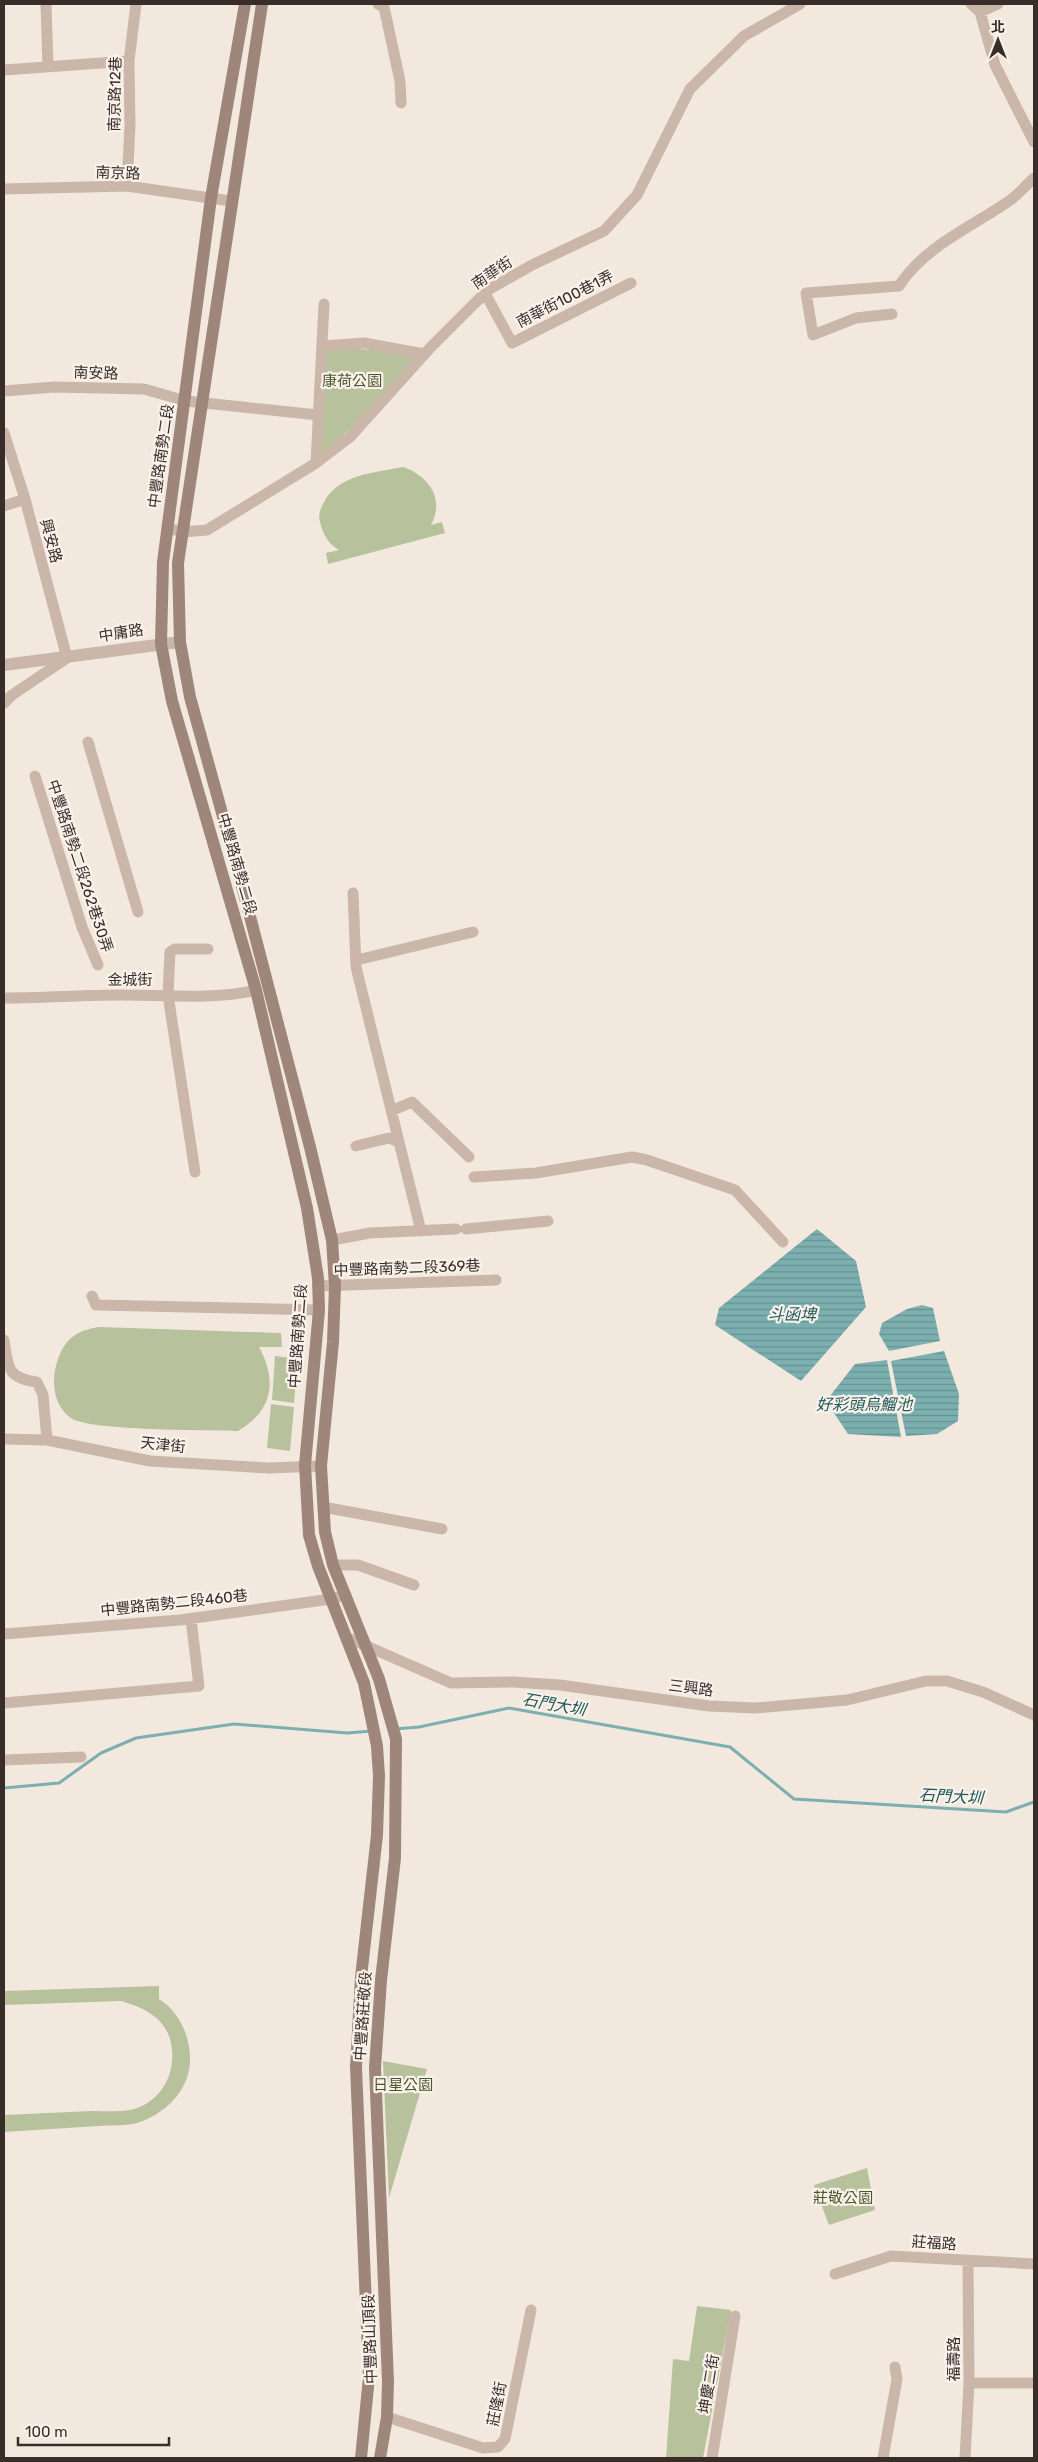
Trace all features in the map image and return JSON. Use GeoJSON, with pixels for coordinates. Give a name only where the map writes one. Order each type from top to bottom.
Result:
{"type":"FeatureCollection","features":[{"type":"Feature","properties":{"kind":"main road","name":"中豐路南勢二段"},"geometry":{"type":"LineString","coordinates":[[245,4],[212,198],[163,562],[161,644],[172,701],[256,990],[307,1208],[318,1286],[319,1310],[305,1465],[309,1535],[331,1599],[364,1683],[377,1746],[379,1776],[377,1835]]}},
{"type":"Feature","properties":{"kind":"main road","name":"中豐路南勢二段"},"geometry":{"type":"LineString","coordinates":[[262,4],[178,563],[180,642],[190,697],[244,891],[332,1240],[336,1286],[333,1342],[321,1466],[325,1532],[334,1565],[379,1679],[396,1739],[397,1817]]}},
{"type":"Feature","properties":{"kind":"main road","name":"中豐路莊敬段"},"geometry":{"type":"LineString","coordinates":[[382,2219],[375,2068],[380,1980],[395,1858],[397,1817]]}},
{"type":"Feature","properties":{"kind":"main road","name":"中豐路莊敬段"},"geometry":{"type":"LineString","coordinates":[[363,2220],[356,2067],[361,1978],[377,1835]]}},
{"type":"Feature","properties":{"kind":"main road","name":"中豐路山頂段"},"geometry":{"type":"LineString","coordinates":[[380,2458],[387,2417],[382,2219]]}},
{"type":"Feature","properties":{"kind":"main road","name":"中豐路山頂段"},"geometry":{"type":"LineString","coordinates":[[361,2458],[369,2377],[363,2220]]}},
{"type":"Feature","properties":{"kind":"street"},"geometry":{"type":"LineString","coordinates":[[46,4],[48,66]]}},
{"type":"Feature","properties":{"kind":"street","name":"南京路12巷"},"geometry":{"type":"LineString","coordinates":[[127,186],[130,125],[129,61],[136,4]]}},
{"type":"Feature","properties":{"kind":"street"},"geometry":{"type":"LineString","coordinates":[[378,4],[384,7],[402,102]]}},
{"type":"Feature","properties":{"kind":"street","name":"南華街"},"geometry":{"type":"LineString","coordinates":[[168,528],[183,532],[207,530],[316,463],[350,437],[424,354],[485,293],[532,265],[604,231],[637,195],[690,89],[744,36],[800,4]]}},
{"type":"Feature","properties":{"kind":"street"},"geometry":{"type":"LineString","coordinates":[[971,4],[980,12],[995,65],[1034,142]]}},
{"type":"Feature","properties":{"kind":"street"},"geometry":{"type":"LineString","coordinates":[[980,12],[998,4]]}},
{"type":"Feature","properties":{"kind":"street"},"geometry":{"type":"LineString","coordinates":[[4,70],[129,61]]}},
{"type":"Feature","properties":{"kind":"street"},"geometry":{"type":"LineString","coordinates":[[892,314],[856,318],[813,335],[806,293],[899,286],[911,269],[928,253],[1010,200],[1034,178]]}},
{"type":"Feature","properties":{"kind":"street","name":"南京路"},"geometry":{"type":"LineString","coordinates":[[4,189],[127,186],[231,201]]}},
{"type":"Feature","properties":{"kind":"street","name":"南華街100巷1弄"},"geometry":{"type":"LineString","coordinates":[[485,293],[512,343],[631,283]]}},
{"type":"Feature","properties":{"kind":"street"},"geometry":{"type":"LineString","coordinates":[[316,463],[324,304]]}},
{"type":"Feature","properties":{"kind":"street"},"geometry":{"type":"LineString","coordinates":[[322,346],[364,343],[424,354]]}},
{"type":"Feature","properties":{"kind":"street","name":"南安路"},"geometry":{"type":"LineString","coordinates":[[4,391],[54,387],[144,390],[186,400],[318,415]]}},
{"type":"Feature","properties":{"kind":"street","name":"興安路"},"geometry":{"type":"LineString","coordinates":[[4,433],[25,499],[67,658]]}},
{"type":"Feature","properties":{"kind":"street"},"geometry":{"type":"LineString","coordinates":[[4,506],[25,499]]}},
{"type":"Feature","properties":{"kind":"street","name":"中庸路"},"geometry":{"type":"LineString","coordinates":[[4,665],[180,642]]}},
{"type":"Feature","properties":{"kind":"street","name":"中庸路"},"geometry":{"type":"LineString","coordinates":[[4,703],[12,695],[67,658]]}},
{"type":"Feature","properties":{"kind":"street"},"geometry":{"type":"LineString","coordinates":[[88,742],[138,912]]}},
{"type":"Feature","properties":{"kind":"street","name":"中豐路南勢二段262巷30弄"},"geometry":{"type":"LineString","coordinates":[[35,776],[82,927],[98,965]]}},
{"type":"Feature","properties":{"kind":"street"},"geometry":{"type":"LineString","coordinates":[[353,893],[356,967],[421,1231]]}},
{"type":"Feature","properties":{"kind":"street"},"geometry":{"type":"LineString","coordinates":[[357,960],[473,932]]}},
{"type":"Feature","properties":{"kind":"street"},"geometry":{"type":"LineString","coordinates":[[195,1172],[168,995],[170,952],[175,949],[208,949]]}},
{"type":"Feature","properties":{"kind":"street","name":"金城街"},"geometry":{"type":"LineString","coordinates":[[4,998],[232,995],[256,990]]}},
{"type":"Feature","properties":{"kind":"street"},"geometry":{"type":"LineString","coordinates":[[391,1111],[412,1102],[469,1157]]}},
{"type":"Feature","properties":{"kind":"street"},"geometry":{"type":"LineString","coordinates":[[356,1146],[389,1138],[399,1142]]}},
{"type":"Feature","properties":{"kind":"street"},"geometry":{"type":"LineString","coordinates":[[474,1177],[536,1173],[632,1158],[647,1160],[735,1190],[783,1242]]}},
{"type":"Feature","properties":{"kind":"street"},"geometry":{"type":"LineString","coordinates":[[332,1240],[370,1233],[461,1229],[548,1221]]}},
{"type":"Feature","properties":{"kind":"street","name":"中豐路南勢二段369巷"},"geometry":{"type":"LineString","coordinates":[[318,1286],[496,1280]]}},
{"type":"Feature","properties":{"kind":"street"},"geometry":{"type":"LineString","coordinates":[[92,1296],[96,1306],[319,1310]]}},
{"type":"Feature","properties":{"kind":"street"},"geometry":{"type":"LineString","coordinates":[[4,1340],[8,1368],[14,1376],[22,1380],[37,1382],[43,1395],[47,1440]]}},
{"type":"Feature","properties":{"kind":"street","name":"天津街"},"geometry":{"type":"LineString","coordinates":[[4,1439],[47,1440],[150,1460],[269,1468],[305,1465],[321,1466]]}},
{"type":"Feature","properties":{"kind":"street"},"geometry":{"type":"LineString","coordinates":[[323,1507],[442,1529]]}},
{"type":"Feature","properties":{"kind":"street"},"geometry":{"type":"LineString","coordinates":[[334,1565],[358,1566],[414,1585]]}},
{"type":"Feature","properties":{"kind":"street","name":"中豐路南勢二段460巷"},"geometry":{"type":"LineString","coordinates":[[4,1634],[190,1619],[331,1599],[346,1595]]}},
{"type":"Feature","properties":{"kind":"street"},"geometry":{"type":"LineString","coordinates":[[4,1703],[199,1686],[190,1619]]}},
{"type":"Feature","properties":{"kind":"street","name":"三興路"},"geometry":{"type":"LineString","coordinates":[[346,1637],[452,1683],[513,1682],[560,1685],[709,1706],[756,1708],[847,1700],[926,1681],[947,1681],[983,1692],[1034,1715]]}},
{"type":"Feature","properties":{"kind":"street"},"geometry":{"type":"LineString","coordinates":[[4,1760],[81,1757]]}},
{"type":"Feature","properties":{"kind":"street","name":"莊福路"},"geometry":{"type":"LineString","coordinates":[[835,2274],[891,2256],[1034,2264]]}},
{"type":"Feature","properties":{"kind":"street","name":"福壽路"},"geometry":{"type":"LineString","coordinates":[[965,2458],[969,2382],[968,2260]]}},
{"type":"Feature","properties":{"kind":"street","name":"莊隆街"},"geometry":{"type":"LineString","coordinates":[[387,2417],[483,2448],[498,2447],[506,2439],[531,2310]]}},
{"type":"Feature","properties":{"kind":"street","name":"坤慶二街"},"geometry":{"type":"LineString","coordinates":[[712,2458],[735,2316]]}},
{"type":"Feature","properties":{"kind":"street"},"geometry":{"type":"LineString","coordinates":[[882,2458],[897,2379],[895,2367]]}},
{"type":"Feature","properties":{"kind":"street"},"geometry":{"type":"LineString","coordinates":[[969,2382],[1034,2383]]}},
{"type":"Feature","properties":{"kind":"green space","name":"康荷公園"},"geometry":{"type":"Polygon","coordinates":[[[322,346],[424,354],[316,463],[322,346]]]}},
{"type":"Feature","properties":{"kind":"green space"},"geometry":{"type":"Polygon","coordinates":[[[403,467],[427,482],[435,498],[436,506],[431,525],[442,522],[445,533],[328,564],[326,553],[339,550],[326,538],[319,520],[321,508],[329,494],[337,486],[357,476],[403,467]]]}},
{"type":"Feature","properties":{"kind":"green space"},"geometry":{"type":"Polygon","coordinates":[[[100,1327],[281,1333],[282,1347],[259,1347],[269,1372],[270,1384],[268,1395],[265,1405],[258,1414],[238,1431],[124,1428],[82,1422],[71,1418],[60,1406],[55,1391],[54,1374],[61,1351],[65,1345],[79,1333],[100,1327]]]}},
{"type":"Feature","properties":{"kind":"green space"},"geometry":{"type":"Polygon","coordinates":[[[275,1356],[298,1359],[294,1403],[272,1400],[275,1356]]]}},
{"type":"Feature","properties":{"kind":"green space"},"geometry":{"type":"Polygon","coordinates":[[[271,1404],[294,1407],[290,1451],[267,1448],[271,1404]]]}},
{"type":"Feature","properties":{"kind":"green space"},"geometry":{"type":"Polygon","coordinates":[[[159,1986],[159,1999],[177,2016],[185,2031],[190,2056],[187,2079],[182,2089],[167,2106],[148,2119],[133,2124],[4,2132],[4,2115],[121,2111],[141,2106],[151,2101],[165,2085],[172,2065],[172,2054],[168,2034],[159,2020],[145,2010],[121,2001],[4,2005],[4,1991],[159,1986]]]}},
{"type":"Feature","properties":{"kind":"green space","name":"日星公園"},"geometry":{"type":"Polygon","coordinates":[[[383,2061],[427,2069],[389,2198],[383,2061]]]}},
{"type":"Feature","properties":{"kind":"green space","name":"莊敬公園"},"geometry":{"type":"Polygon","coordinates":[[[867,2168],[875,2210],[829,2225],[814,2185],[867,2168]]]}},
{"type":"Feature","properties":{"kind":"green space"},"geometry":{"type":"Polygon","coordinates":[[[697,2306],[731,2310],[703,2458],[666,2458],[673,2359],[689,2361],[697,2306]]]}},
{"type":"Feature","properties":{"kind":"water","name":"斗函埤"},"geometry":{"type":"Polygon","coordinates":[[[817,1229],[856,1261],[866,1307],[801,1381],[715,1325],[719,1308],[817,1229]]]}},
{"type":"Feature","properties":{"kind":"water"},"geometry":{"type":"Polygon","coordinates":[[[922,1305],[933,1308],[940,1341],[889,1351],[879,1334],[882,1323],[907,1309],[922,1305]]]}},
{"type":"Feature","properties":{"kind":"water"},"geometry":{"type":"Polygon","coordinates":[[[944,1351],[959,1394],[958,1421],[937,1434],[906,1436],[891,1361],[944,1351]]]}},
{"type":"Feature","properties":{"kind":"water","name":"好彩頭烏鰡池"},"geometry":{"type":"Polygon","coordinates":[[[887,1360],[901,1437],[848,1434],[826,1401],[855,1364],[887,1360]]]}},
{"type":"Feature","properties":{"kind":"waterway","name":"石門大圳"},"geometry":{"type":"LineString","coordinates":[[395,1729],[419,1727],[509,1708],[730,1747],[794,1799],[1006,1812],[1034,1802]]}},
{"type":"Feature","properties":{"kind":"waterway","name":"石門大圳"},"geometry":{"type":"LineString","coordinates":[[4,1788],[59,1783],[101,1753],[136,1738],[234,1724],[347,1733],[372,1731]]}}]}
